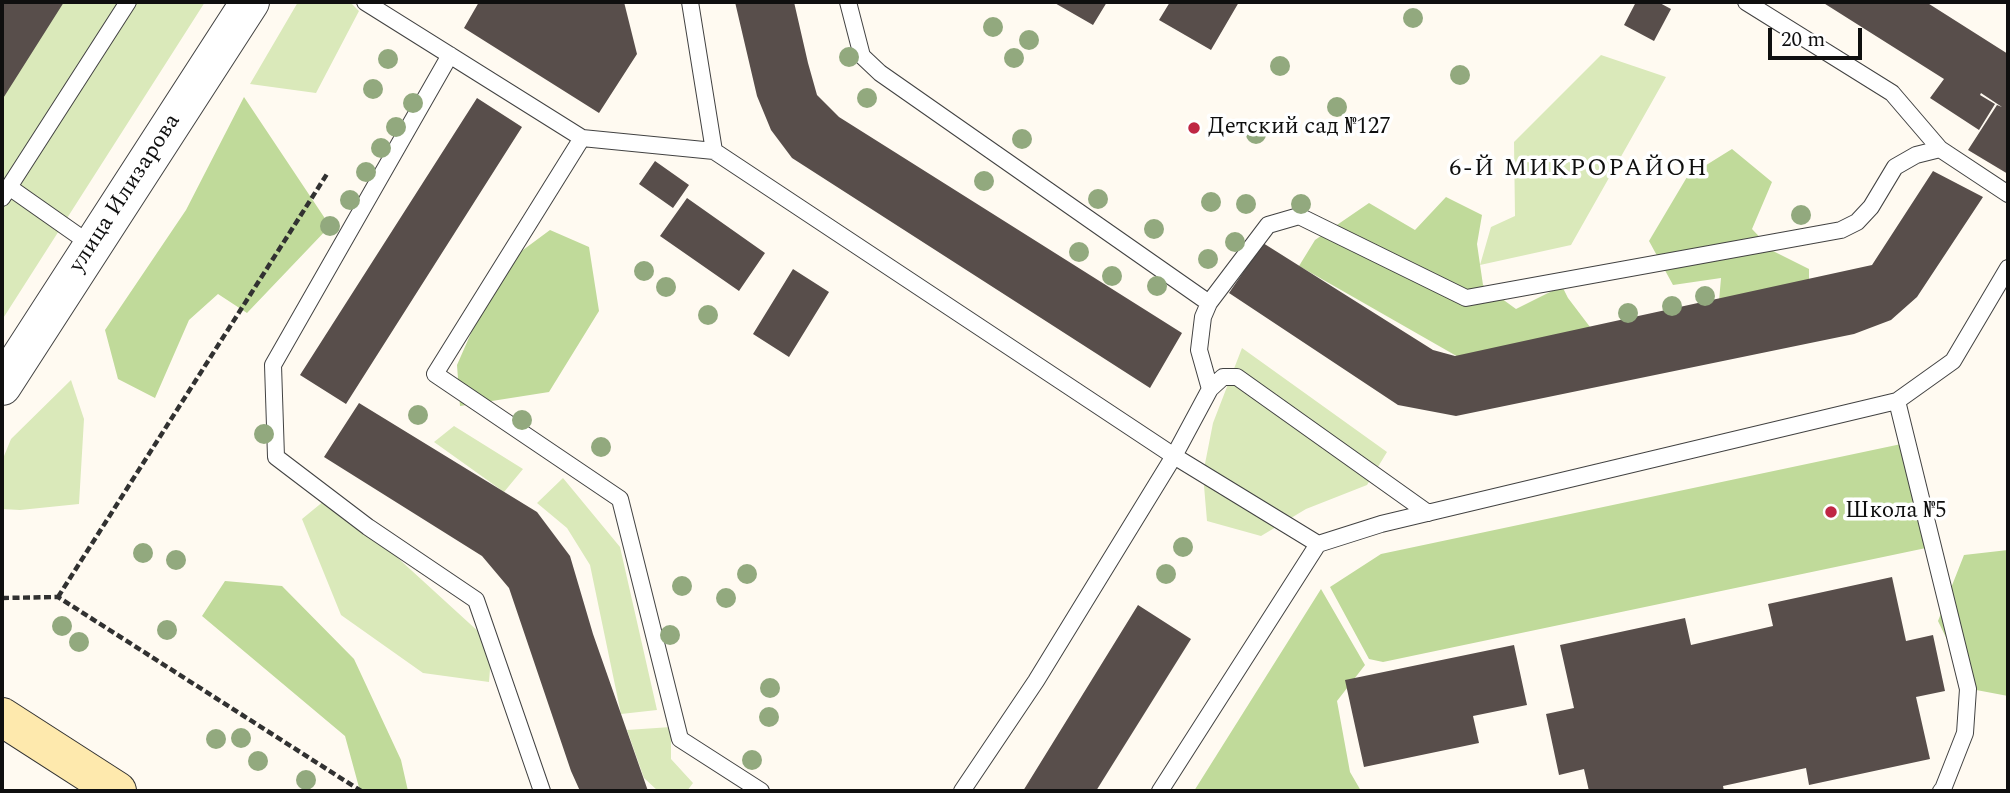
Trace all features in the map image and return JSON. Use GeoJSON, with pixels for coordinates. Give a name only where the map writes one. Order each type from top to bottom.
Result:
{"type":"FeatureCollection","features":[{"type":"Feature","properties":{"kind":"main road"},"geometry":{"type":"LineString","coordinates":[[2,717],[117,791]]}},
{"type":"Feature","properties":{"kind":"street","name":"улица Илизарова"},"geometry":{"type":"LineString","coordinates":[[2,386],[250,2]]}},
{"type":"Feature","properties":{"kind":"lane"},"geometry":{"type":"LineString","coordinates":[[93,246],[5,193],[128,2]]}},
{"type":"Feature","properties":{"kind":"lane"},"geometry":{"type":"LineString","coordinates":[[365,2],[383,6],[450,55],[582,138],[714,151],[1174,456],[1318,544]]}},
{"type":"Feature","properties":{"kind":"lane"},"geometry":{"type":"LineString","coordinates":[[690,2],[714,151]]}},
{"type":"Feature","properties":{"kind":"lane"},"geometry":{"type":"LineString","coordinates":[[848,2],[862,56],[880,72],[1209,303]]}},
{"type":"Feature","properties":{"kind":"lane"},"geometry":{"type":"LineString","coordinates":[[1746,2],[1892,93],[1940,149],[2008,194]]}},
{"type":"Feature","properties":{"kind":"lane"},"geometry":{"type":"LineString","coordinates":[[450,55],[273,365],[276,457],[368,527],[476,600],[542,791]]}},
{"type":"Feature","properties":{"kind":"lane"},"geometry":{"type":"LineString","coordinates":[[582,138],[435,374],[620,499],[680,739],[761,791]]}},
{"type":"Feature","properties":{"kind":"lane"},"geometry":{"type":"LineString","coordinates":[[1210,389],[1199,350],[1203,317],[1209,303],[1268,225],[1299,216],[1466,298],[1842,230],[1857,222],[1871,207],[1895,167],[1916,155],[1940,149]]}},
{"type":"Feature","properties":{"kind":"lane"},"geometry":{"type":"LineString","coordinates":[[1160,791],[1318,544],[1381,524],[1897,401],[1953,361],[2008,268]]}},
{"type":"Feature","properties":{"kind":"lane"},"geometry":{"type":"LineString","coordinates":[[962,791],[1036,681],[1174,456],[1210,389],[1223,377],[1237,377],[1428,513]]}},
{"type":"Feature","properties":{"kind":"lane"},"geometry":{"type":"LineString","coordinates":[[1897,401],[1968,689],[1965,733],[1941,791]]}},
{"type":"Feature","properties":{"kind":"path"},"geometry":{"type":"LineString","coordinates":[[58,597],[327,174]]}},
{"type":"Feature","properties":{"kind":"path"},"geometry":{"type":"LineString","coordinates":[[2,598],[58,597],[361,791]]}},
{"type":"Feature","properties":{"kind":"green space"},"geometry":{"type":"Polygon","coordinates":[[[2,2],[205,2],[2,320],[2,2]]]}},
{"type":"Feature","properties":{"kind":"green space"},"geometry":{"type":"Polygon","coordinates":[[[298,2],[350,2],[359,11],[316,93],[250,84],[298,2]]]}},
{"type":"Feature","properties":{"kind":"green space"},"geometry":{"type":"Polygon","coordinates":[[[1601,55],[1666,77],[1571,245],[1480,265],[1491,227],[1515,216],[1514,142],[1601,55]]]}},
{"type":"Feature","properties":{"kind":"green space"},"geometry":{"type":"Polygon","coordinates":[[[244,97],[330,226],[247,313],[218,294],[189,320],[155,398],[118,379],[105,330],[186,210],[244,97]]]}},
{"type":"Feature","properties":{"kind":"green space"},"geometry":{"type":"Polygon","coordinates":[[[1732,149],[1772,182],[1752,229],[1773,251],[1809,269],[1809,291],[1718,313],[1721,278],[1673,285],[1649,241],[1687,177],[1732,149]]]}},
{"type":"Feature","properties":{"kind":"green space"},"geometry":{"type":"Polygon","coordinates":[[[1446,197],[1482,215],[1477,244],[1483,285],[1516,309],[1562,286],[1590,327],[1474,366],[1299,266],[1315,240],[1369,203],[1415,230],[1446,197]]]}},
{"type":"Feature","properties":{"kind":"green space"},"geometry":{"type":"Polygon","coordinates":[[[550,230],[589,247],[599,311],[549,392],[460,406],[457,365],[500,267],[550,230]]]}},
{"type":"Feature","properties":{"kind":"green space"},"geometry":{"type":"Polygon","coordinates":[[[1242,348],[1387,452],[1367,485],[1306,509],[1261,536],[1207,521],[1203,474],[1213,423],[1242,348]]]}},
{"type":"Feature","properties":{"kind":"green space"},"geometry":{"type":"Polygon","coordinates":[[[71,380],[84,419],[79,504],[20,510],[2,509],[2,461],[11,439],[71,380]]]}},
{"type":"Feature","properties":{"kind":"green space"},"geometry":{"type":"Polygon","coordinates":[[[454,426],[523,469],[504,492],[434,442],[454,426]]]}},
{"type":"Feature","properties":{"kind":"green space"},"geometry":{"type":"Polygon","coordinates":[[[1906,443],[1926,548],[1383,662],[1369,659],[1330,587],[1381,554],[1906,443]]]}},
{"type":"Feature","properties":{"kind":"green space"},"geometry":{"type":"Polygon","coordinates":[[[563,478],[620,547],[657,710],[621,714],[590,565],[567,528],[537,503],[563,478]]]}},
{"type":"Feature","properties":{"kind":"green space"},"geometry":{"type":"Polygon","coordinates":[[[330,496],[492,644],[489,682],[423,673],[341,615],[302,519],[330,496]]]}},
{"type":"Feature","properties":{"kind":"green space"},"geometry":{"type":"Polygon","coordinates":[[[2008,550],[2008,696],[1971,689],[1938,621],[1964,555],[2008,550]]]}},
{"type":"Feature","properties":{"kind":"green space"},"geometry":{"type":"Polygon","coordinates":[[[225,581],[282,586],[354,659],[401,760],[408,791],[360,791],[345,736],[202,616],[225,581]]]}},
{"type":"Feature","properties":{"kind":"green space"},"geometry":{"type":"Polygon","coordinates":[[[1321,589],[1365,665],[1337,701],[1350,772],[1361,791],[1194,791],[1321,589]]]}},
{"type":"Feature","properties":{"kind":"green space"},"geometry":{"type":"Polygon","coordinates":[[[671,727],[671,759],[693,783],[687,791],[658,791],[644,778],[627,730],[671,727]]]}},
{"type":"Feature","properties":{"kind":"building"},"geometry":{"type":"Polygon","coordinates":[[[2,2],[64,2],[2,100],[2,2]]]}},
{"type":"Feature","properties":{"kind":"building"},"geometry":{"type":"Polygon","coordinates":[[[479,2],[624,2],[637,54],[599,113],[464,28],[479,2]]]}},
{"type":"Feature","properties":{"kind":"building"},"geometry":{"type":"Polygon","coordinates":[[[735,2],[794,2],[817,95],[839,117],[1182,333],[1150,388],[792,158],[771,130],[757,96],[735,2]]]}},
{"type":"Feature","properties":{"kind":"building"},"geometry":{"type":"Polygon","coordinates":[[[1053,2],[1107,2],[1093,25],[1053,2]]]}},
{"type":"Feature","properties":{"kind":"building"},"geometry":{"type":"Polygon","coordinates":[[[1170,2],[1239,2],[1211,50],[1159,20],[1170,2]]]}},
{"type":"Feature","properties":{"kind":"building"},"geometry":{"type":"Polygon","coordinates":[[[1636,2],[1658,2],[1671,9],[1654,41],[1624,25],[1636,2]]]}},
{"type":"Feature","properties":{"kind":"building"},"geometry":{"type":"Polygon","coordinates":[[[1822,2],[1926,2],[2008,54],[2008,174],[1968,150],[1997,105],[2002,107],[1981,93],[1980,95],[1995,104],[1979,130],[1930,98],[1944,79],[1822,2]]]}},
{"type":"Feature","properties":{"kind":"building"},"geometry":{"type":"Polygon","coordinates":[[[477,98],[522,127],[346,404],[300,375],[477,98]]]}},
{"type":"Feature","properties":{"kind":"building"},"geometry":{"type":"Polygon","coordinates":[[[655,161],[689,185],[673,208],[639,184],[655,161]]]}},
{"type":"Feature","properties":{"kind":"building"},"geometry":{"type":"Polygon","coordinates":[[[1933,171],[1983,197],[1917,297],[1891,320],[1854,334],[1456,416],[1398,405],[1229,293],[1263,243],[1433,350],[1455,356],[1872,265],[1933,171]]]}},
{"type":"Feature","properties":{"kind":"building"},"geometry":{"type":"Polygon","coordinates":[[[687,198],[765,253],[739,291],[660,236],[687,198]]]}},
{"type":"Feature","properties":{"kind":"building"},"geometry":{"type":"Polygon","coordinates":[[[793,269],[829,292],[789,357],[753,334],[793,269]]]}},
{"type":"Feature","properties":{"kind":"building"},"geometry":{"type":"Polygon","coordinates":[[[359,403],[537,512],[570,556],[593,634],[648,791],[580,791],[509,588],[482,556],[324,457],[359,403]]]}},
{"type":"Feature","properties":{"kind":"building"},"geometry":{"type":"Polygon","coordinates":[[[1892,577],[1906,641],[1933,635],[1945,691],[1916,697],[1930,759],[1809,785],[1806,768],[1723,786],[1724,791],[1589,791],[1584,769],[1559,775],[1546,714],[1574,708],[1560,645],[1685,618],[1691,645],[1773,626],[1768,604],[1892,577]]]}},
{"type":"Feature","properties":{"kind":"building"},"geometry":{"type":"Polygon","coordinates":[[[1138,605],[1191,639],[1096,791],[1023,791],[1138,605]]]}},
{"type":"Feature","properties":{"kind":"building"},"geometry":{"type":"Polygon","coordinates":[[[1514,645],[1527,705],[1473,716],[1479,743],[1364,767],[1345,680],[1514,645]]]}},
{"type":"Feature","properties":{"kind":"place","name":"Детский сад №127"},"geometry":{"type":"Point","coordinates":[1194,128]}},
{"type":"Feature","properties":{"kind":"place","name":"Школа №5"},"geometry":{"type":"Point","coordinates":[1831,512]}},
{"type":"Feature","properties":{"kind":"district","name":"6-Й МИКРОРАЙОН"},"geometry":{"type":"Point","coordinates":[1579,170]}}]}
